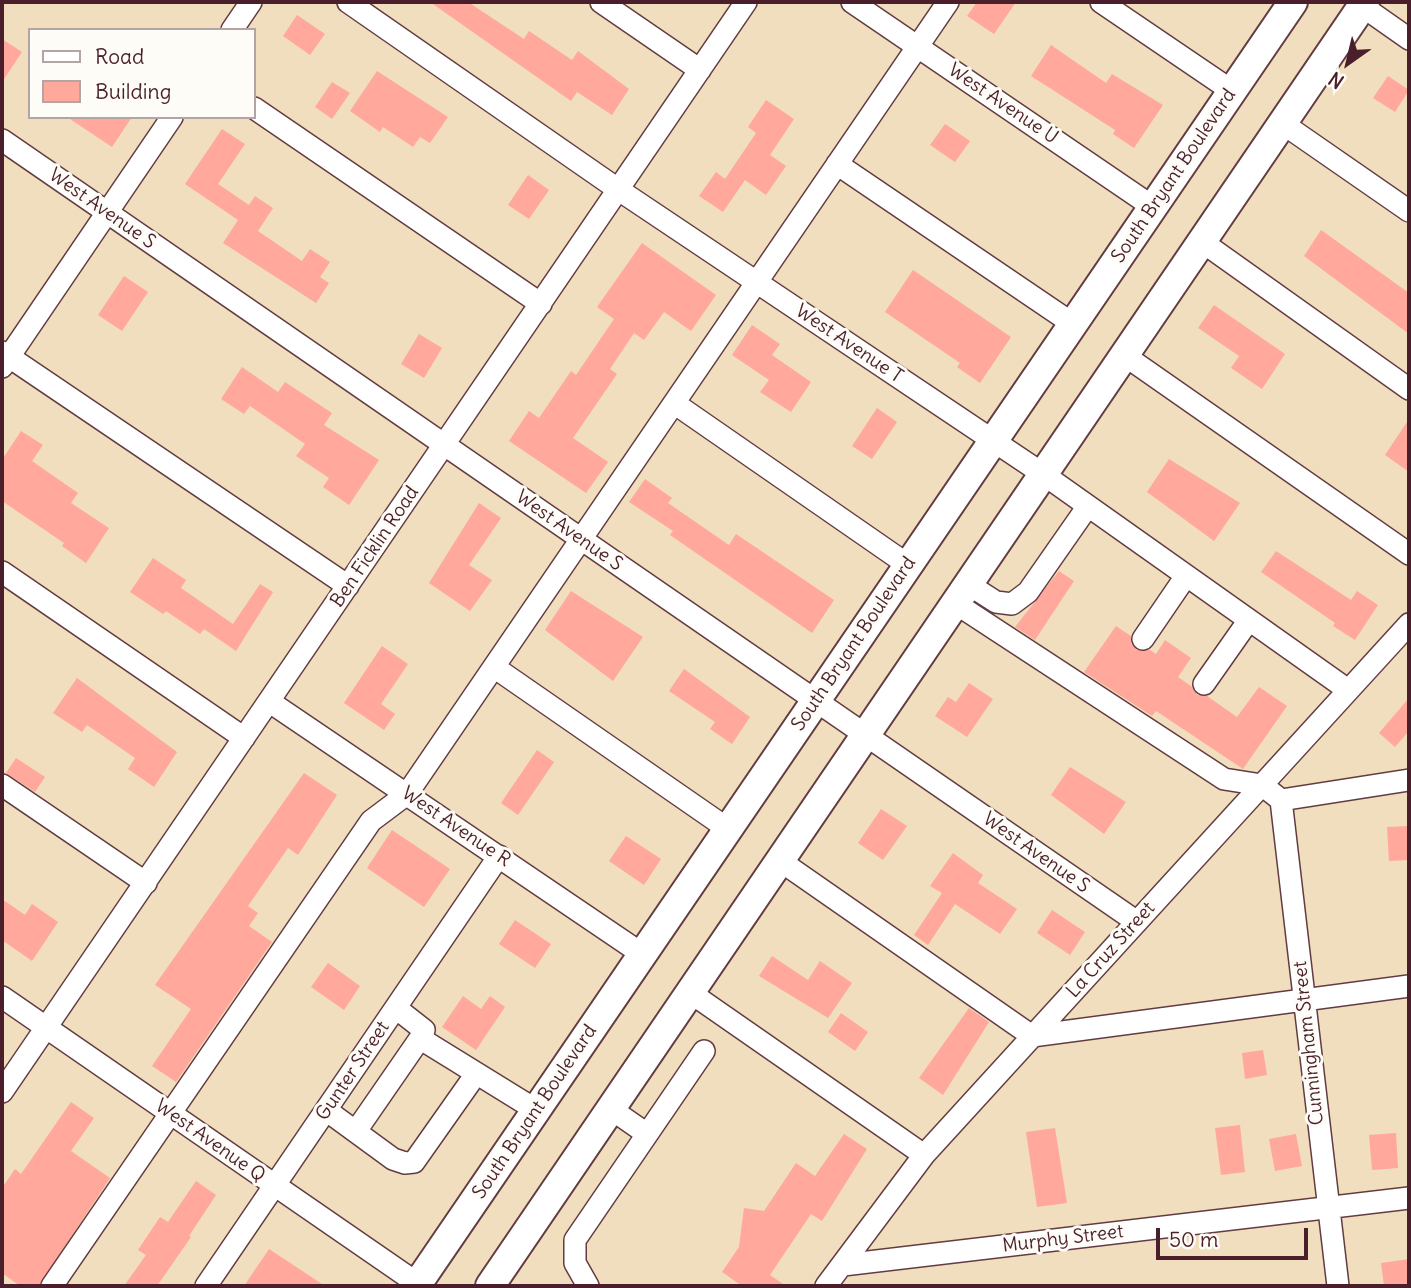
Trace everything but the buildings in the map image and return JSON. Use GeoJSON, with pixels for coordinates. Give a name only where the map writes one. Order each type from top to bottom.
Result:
{"type":"FeatureCollection","features":[{"type":"Feature","properties":{"kind":"main road","name":"South Bryant Boulevard"},"geometry":{"type":"LineString","coordinates":[[419,1285],[1293,2]]}},
{"type":"Feature","properties":{"kind":"main road"},"geometry":{"type":"LineString","coordinates":[[490,1286],[688,991],[1364,4]]}},
{"type":"Feature","properties":{"kind":"street"},"geometry":{"type":"LineString","coordinates":[[233,28],[251,2]]}},
{"type":"Feature","properties":{"kind":"street","name":"West Avenue T"},"geometry":{"type":"LineString","coordinates":[[348,2],[619,190],[1043,474],[1348,690]]}},
{"type":"Feature","properties":{"kind":"street"},"geometry":{"type":"LineString","coordinates":[[601,2],[700,70]]}},
{"type":"Feature","properties":{"kind":"street","name":"Ben Ficklin Road"},"geometry":{"type":"LineString","coordinates":[[2,1092],[746,2]]}},
{"type":"Feature","properties":{"kind":"street","name":"West Avenue U"},"geometry":{"type":"LineString","coordinates":[[852,2],[1153,207]]}},
{"type":"Feature","properties":{"kind":"street"},"geometry":{"type":"LineString","coordinates":[[52,1286],[371,821],[407,794],[948,2]]}},
{"type":"Feature","properties":{"kind":"street"},"geometry":{"type":"LineString","coordinates":[[1101,2],[1232,91]]}},
{"type":"Feature","properties":{"kind":"street"},"geometry":{"type":"LineString","coordinates":[[1364,4],[1409,38]]}},
{"type":"Feature","properties":{"kind":"street"},"geometry":{"type":"LineString","coordinates":[[256,109],[541,304]]}},
{"type":"Feature","properties":{"kind":"street"},"geometry":{"type":"LineString","coordinates":[[171,119],[4,358],[348,586]]}},
{"type":"Feature","properties":{"kind":"street"},"geometry":{"type":"LineString","coordinates":[[1282,123],[1409,211]]}},
{"type":"Feature","properties":{"kind":"street","name":"West Avenue S"},"geometry":{"type":"LineString","coordinates":[[2,140],[1137,922]]}},
{"type":"Feature","properties":{"kind":"street"},"geometry":{"type":"LineString","coordinates":[[837,164],[1073,324]]}},
{"type":"Feature","properties":{"kind":"street"},"geometry":{"type":"LineString","coordinates":[[1201,241],[1409,389]]}},
{"type":"Feature","properties":{"kind":"street"},"geometry":{"type":"LineString","coordinates":[[1124,355],[1409,554]]}},
{"type":"Feature","properties":{"kind":"street"},"geometry":{"type":"LineString","coordinates":[[674,403],[908,565]]}},
{"type":"Feature","properties":{"kind":"street"},"geometry":{"type":"LineString","coordinates":[[962,593],[1012,604],[1028,592],[1088,506]]}},
{"type":"Feature","properties":{"kind":"street"},"geometry":{"type":"LineString","coordinates":[[2,572],[244,738]]}},
{"type":"Feature","properties":{"kind":"street"},"geometry":{"type":"LineString","coordinates":[[1143,639],[1186,576]]}},
{"type":"Feature","properties":{"kind":"street"},"geometry":{"type":"LineString","coordinates":[[962,593],[1224,779],[1262,785],[1281,800],[1409,780]]}},
{"type":"Feature","properties":{"kind":"street"},"geometry":{"type":"LineString","coordinates":[[1204,684],[1249,620]]}},
{"type":"Feature","properties":{"kind":"street","name":"La Cruz Street"},"geometry":{"type":"LineString","coordinates":[[826,1286],[923,1155],[1409,624]]}},
{"type":"Feature","properties":{"kind":"street"},"geometry":{"type":"LineString","coordinates":[[494,667],[728,830]]}},
{"type":"Feature","properties":{"kind":"street","name":"West Avenue R"},"geometry":{"type":"LineString","coordinates":[[270,702],[642,954]]}},
{"type":"Feature","properties":{"kind":"street"},"geometry":{"type":"LineString","coordinates":[[2,785],[146,883]]}},
{"type":"Feature","properties":{"kind":"street","name":"Cunningham Street"},"geometry":{"type":"LineString","coordinates":[[1281,800],[1338,1286]]}},
{"type":"Feature","properties":{"kind":"street","name":"Gunter Street"},"geometry":{"type":"LineString","coordinates":[[206,1286],[499,856]]}},
{"type":"Feature","properties":{"kind":"street"},"geometry":{"type":"LineString","coordinates":[[779,860],[1032,1036],[1409,986]]}},
{"type":"Feature","properties":{"kind":"street"},"geometry":{"type":"LineString","coordinates":[[688,991],[923,1155]]}},
{"type":"Feature","properties":{"kind":"street","name":"West Avenue Q"},"geometry":{"type":"LineString","coordinates":[[2,997],[419,1285]]}},
{"type":"Feature","properties":{"kind":"street"},"geometry":{"type":"LineString","coordinates":[[356,1131],[421,1039],[424,1030],[396,1008]]}},
{"type":"Feature","properties":{"kind":"street"},"geometry":{"type":"LineString","coordinates":[[421,1039],[536,1110]]}},
{"type":"Feature","properties":{"kind":"street"},"geometry":{"type":"LineString","coordinates":[[588,1286],[575,1263],[575,1240],[704,1051]]}},
{"type":"Feature","properties":{"kind":"street"},"geometry":{"type":"LineString","coordinates":[[326,1110],[393,1159],[405,1163],[414,1162],[476,1074]]}},
{"type":"Feature","properties":{"kind":"street"},"geometry":{"type":"LineString","coordinates":[[611,1109],[647,1134]]}},
{"type":"Feature","properties":{"kind":"street","name":"Murphy Street"},"geometry":{"type":"LineString","coordinates":[[843,1265],[1409,1198]]}}]}
